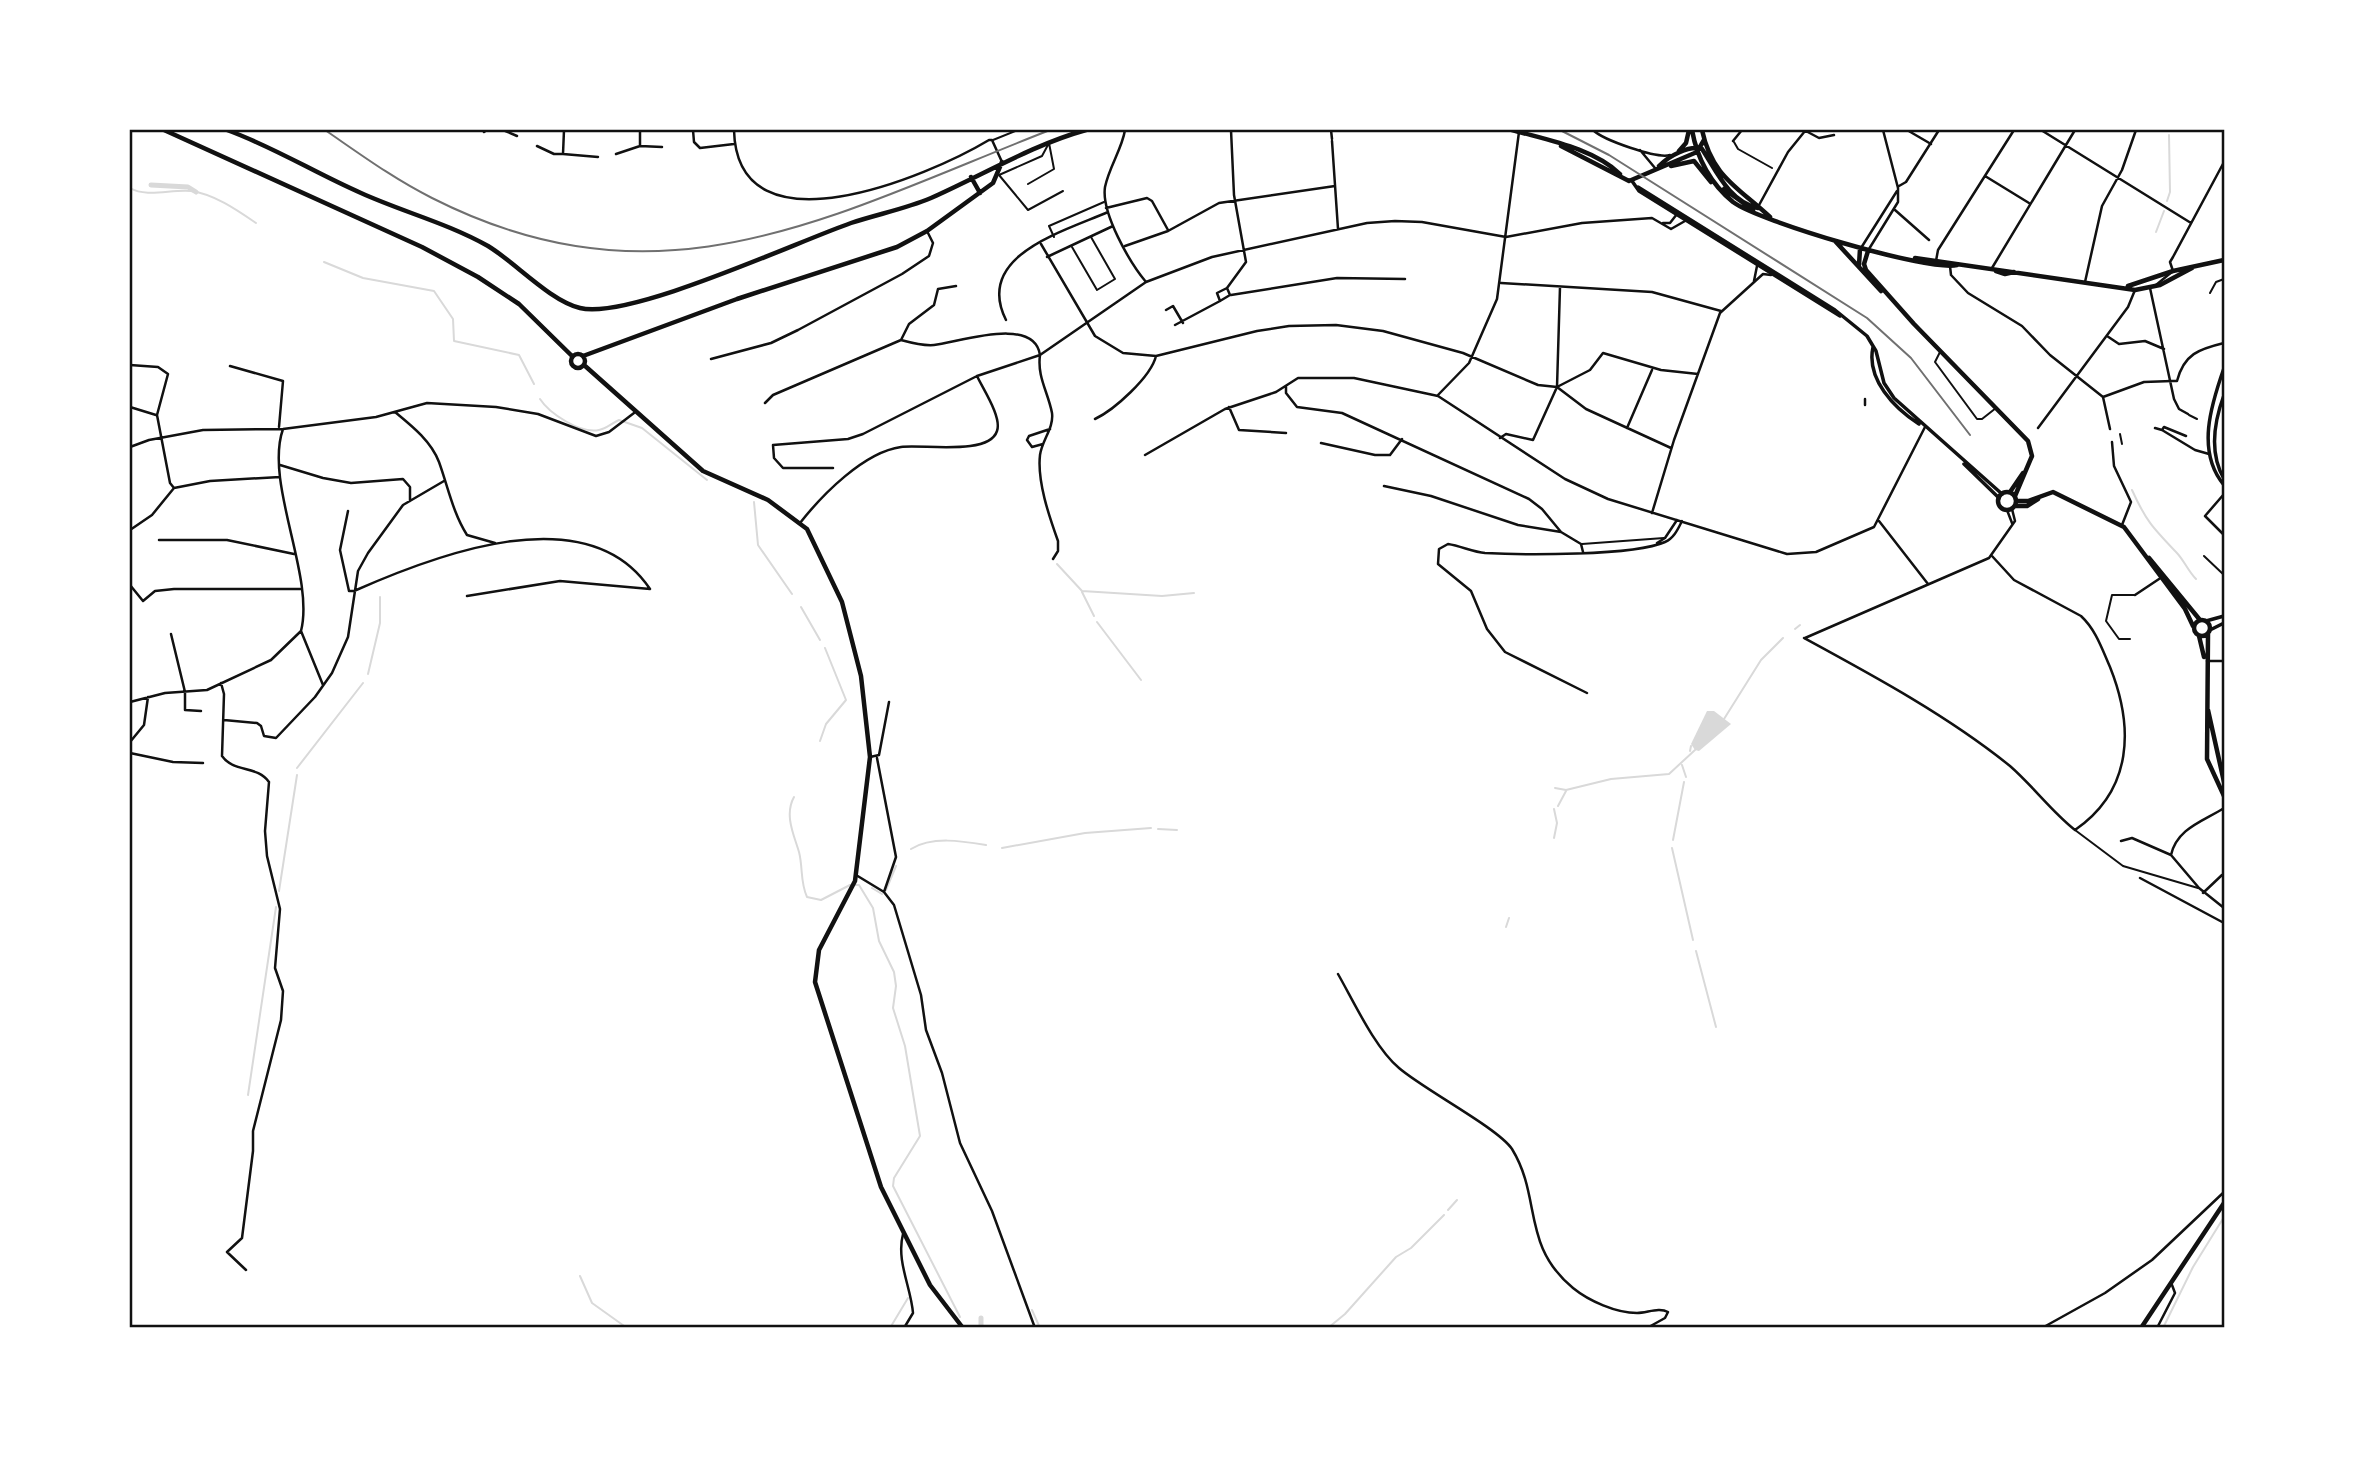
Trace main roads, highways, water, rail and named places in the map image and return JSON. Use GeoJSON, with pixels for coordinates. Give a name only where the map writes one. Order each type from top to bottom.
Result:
{"type":"FeatureCollection","features":[{"type":"Feature","properties":{"kind":"main road"},"geometry":{"type":"LineString","coordinates":[[164,130],[422,247],[478,277],[519,304],[572,356]]}},
{"type":"Feature","properties":{"kind":"main road"},"geometry":{"type":"LineString","coordinates":[[227,130],[272,148],[359,193],[417,213],[473,238],[506,257],[559,298],[590,310],[615,308],[676,290],[851,223],[915,205],[1003,162],[1086,130]]}},
{"type":"Feature","properties":{"kind":"main road"},"geometry":{"type":"LineString","coordinates":[[1512,130],[1561,146],[1632,181],[1698,149],[1704,141]]}},
{"type":"Feature","properties":{"kind":"main road"},"geometry":{"type":"LineString","coordinates":[[1659,167],[1686,143],[1690,130]]}},
{"type":"Feature","properties":{"kind":"main road"},"geometry":{"type":"LineString","coordinates":[[1690,130],[1717,187]]}},
{"type":"Feature","properties":{"kind":"main road"},"geometry":{"type":"LineString","coordinates":[[1702,130],[1704,141],[1724,178],[1755,209]]}},
{"type":"Feature","properties":{"kind":"main road"},"geometry":{"type":"LineString","coordinates":[[1676,154],[1698,149]]}},
{"type":"Feature","properties":{"kind":"main road"},"geometry":{"type":"LineString","coordinates":[[1698,149],[1728,188],[1755,209]]}},
{"type":"Feature","properties":{"kind":"main road"},"geometry":{"type":"LineString","coordinates":[[1659,167],[1693,161],[1717,187],[1744,209],[1868,251],[1938,259],[1957,265],[2005,268],[2015,272],[2135,290],[2152,287],[2192,268]]}},
{"type":"Feature","properties":{"kind":"main road"},"geometry":{"type":"LineString","coordinates":[[584,365],[574,367],[570,362],[572,356],[578,353],[583,356],[737,299],[885,253],[927,231],[980,193],[999,175],[1003,162]]}},
{"type":"Feature","properties":{"kind":"main road"},"geometry":{"type":"LineString","coordinates":[[971,177],[980,193]]}},
{"type":"Feature","properties":{"kind":"main road"},"geometry":{"type":"LineString","coordinates":[[1712,180],[1772,219]]}},
{"type":"Feature","properties":{"kind":"main road"},"geometry":{"type":"LineString","coordinates":[[1834,241],[2030,444],[2032,454],[2012,502],[2000,506],[2000,496],[2012,502],[2029,505],[2044,495],[2055,493],[2122,525],[2185,609],[2199,636],[2206,661]]}},
{"type":"Feature","properties":{"kind":"main road"},"geometry":{"type":"LineString","coordinates":[[1859,266],[1860,249]]}},
{"type":"Feature","properties":{"kind":"main road"},"geometry":{"type":"LineString","coordinates":[[1868,251],[1864,264],[1866,270],[1888,296]]}},
{"type":"Feature","properties":{"kind":"main road"},"geometry":{"type":"LineString","coordinates":[[1923,259],[1950,267],[1957,265]]}},
{"type":"Feature","properties":{"kind":"main road"},"geometry":{"type":"LineString","coordinates":[[2127,287],[2174,271],[2224,260]]}},
{"type":"Feature","properties":{"kind":"main road"},"geometry":{"type":"LineString","coordinates":[[583,356],[584,365],[634,413],[703,471],[768,500],[800,523],[812,536],[827,566],[850,627],[861,676],[870,757],[853,888],[819,950],[815,982],[860,1129],[881,1187],[930,1285],[963,1328]]}},
{"type":"Feature","properties":{"kind":"main road"},"geometry":{"type":"LineString","coordinates":[[2163,577],[2203,620],[2209,632],[2206,661],[2208,710],[2224,780]]}},
{"type":"Feature","properties":{"kind":"main road"},"geometry":{"type":"LineString","coordinates":[[2193,626],[2203,620]]}},
{"type":"Feature","properties":{"kind":"main road"},"geometry":{"type":"LineString","coordinates":[[2199,636],[2209,632]]}},
{"type":"Feature","properties":{"kind":"main road"},"geometry":{"type":"LineString","coordinates":[[2208,710],[2207,759],[2224,796]]}},
{"type":"Feature","properties":{"kind":"main road"},"geometry":{"type":"LineString","coordinates":[[2141,1328],[2224,1203]]}},
{"type":"Feature","properties":{"kind":"waterway"},"geometry":{"type":"LineString","coordinates":[[2167,201],[2170,192],[2169,135]]}},
{"type":"Feature","properties":{"kind":"waterway"},"geometry":{"type":"LineString","coordinates":[[151,185],[188,187],[196,192]]}},
{"type":"Feature","properties":{"kind":"waterway"},"geometry":{"type":"LineString","coordinates":[[130,188],[144,192],[191,191],[208,195],[256,223]]}},
{"type":"Feature","properties":{"kind":"waterway"},"geometry":{"type":"LineString","coordinates":[[2156,232],[2164,211]]}},
{"type":"Feature","properties":{"kind":"waterway"},"geometry":{"type":"LineString","coordinates":[[324,262],[363,278],[434,291],[453,319],[454,341],[519,355],[534,384]]}},
{"type":"Feature","properties":{"kind":"waterway"},"geometry":{"type":"LineString","coordinates":[[540,399],[558,416],[583,429],[602,429],[619,420],[642,428],[707,480]]}},
{"type":"Feature","properties":{"kind":"waterway"},"geometry":{"type":"LineString","coordinates":[[2132,490],[2151,524],[2196,579]]}},
{"type":"Feature","properties":{"kind":"waterway"},"geometry":{"type":"LineString","coordinates":[[754,502],[758,545],[792,594]]}},
{"type":"Feature","properties":{"kind":"waterway"},"geometry":{"type":"LineString","coordinates":[[1057,564],[1082,591],[1162,596],[1194,593]]}},
{"type":"Feature","properties":{"kind":"waterway"},"geometry":{"type":"LineString","coordinates":[[1082,592],[1094,616]]}},
{"type":"Feature","properties":{"kind":"waterway"},"geometry":{"type":"LineString","coordinates":[[368,674],[380,623],[380,597]]}},
{"type":"Feature","properties":{"kind":"waterway"},"geometry":{"type":"LineString","coordinates":[[801,607],[820,640]]}},
{"type":"Feature","properties":{"kind":"waterway"},"geometry":{"type":"LineString","coordinates":[[1097,622],[1141,680]]}},
{"type":"Feature","properties":{"kind":"waterway"},"geometry":{"type":"LineString","coordinates":[[1795,629],[1800,625]]}},
{"type":"Feature","properties":{"kind":"waterway"},"geometry":{"type":"LineString","coordinates":[[1724,719],[1761,660],[1783,638]]}},
{"type":"Feature","properties":{"kind":"waterway"},"geometry":{"type":"LineString","coordinates":[[820,741],[826,724],[846,700],[825,648]]}},
{"type":"Feature","properties":{"kind":"waterway"},"geometry":{"type":"LineString","coordinates":[[297,768],[363,683]]}},
{"type":"Feature","properties":{"kind":"waterway"},"geometry":{"type":"LineString","coordinates":[[1690,751],[1691,746]]}},
{"type":"Feature","properties":{"kind":"waterway"},"geometry":{"type":"LineString","coordinates":[[1555,788],[1566,790],[1611,779],[1669,774],[1695,750]]}},
{"type":"Feature","properties":{"kind":"waterway"},"geometry":{"type":"LineString","coordinates":[[1682,765],[1686,777]]}},
{"type":"Feature","properties":{"kind":"waterway"},"geometry":{"type":"LineString","coordinates":[[279,891],[297,775]]}},
{"type":"Feature","properties":{"kind":"waterway"},"geometry":{"type":"LineString","coordinates":[[1673,840],[1684,782]]}},
{"type":"Feature","properties":{"kind":"waterway"},"geometry":{"type":"LineString","coordinates":[[1558,806],[1566,791]]}},
{"type":"Feature","properties":{"kind":"waterway"},"geometry":{"type":"LineString","coordinates":[[794,797],[790,818],[807,897],[821,900],[850,885],[859,885],[873,908],[879,941],[894,972],[896,986],[893,1008],[905,1046],[920,1136],[894,1178],[893,1186],[960,1317]]}},
{"type":"Feature","properties":{"kind":"waterway"},"geometry":{"type":"LineString","coordinates":[[1554,809],[1557,823],[1554,838]]}},
{"type":"Feature","properties":{"kind":"waterway"},"geometry":{"type":"LineString","coordinates":[[1002,848],[1085,833],[1151,828]]}},
{"type":"Feature","properties":{"kind":"waterway"},"geometry":{"type":"LineString","coordinates":[[1158,829],[1177,830]]}},
{"type":"Feature","properties":{"kind":"waterway"},"geometry":{"type":"LineString","coordinates":[[911,849],[938,841],[986,845]]}},
{"type":"Feature","properties":{"kind":"waterway"},"geometry":{"type":"LineString","coordinates":[[1672,848],[1693,940]]}},
{"type":"Feature","properties":{"kind":"waterway"},"geometry":{"type":"LineString","coordinates":[[886,890],[896,866]]}},
{"type":"Feature","properties":{"kind":"waterway"},"geometry":{"type":"LineString","coordinates":[[872,888],[882,894]]}},
{"type":"Feature","properties":{"kind":"waterway"},"geometry":{"type":"LineString","coordinates":[[248,1095],[276,907]]}},
{"type":"Feature","properties":{"kind":"waterway"},"geometry":{"type":"LineString","coordinates":[[1506,927],[1509,918]]}},
{"type":"Feature","properties":{"kind":"waterway"},"geometry":{"type":"LineString","coordinates":[[1696,951],[1716,1027]]}},
{"type":"Feature","properties":{"kind":"waterway"},"geometry":{"type":"LineString","coordinates":[[1448,1210],[1457,1200]]}},
{"type":"Feature","properties":{"kind":"waterway"},"geometry":{"type":"LineString","coordinates":[[1328,1328],[1345,1314],[1396,1257],[1411,1248],[1444,1215]]}},
{"type":"Feature","properties":{"kind":"waterway"},"geometry":{"type":"LineString","coordinates":[[2163,1328],[2193,1267],[2224,1217]]}},
{"type":"Feature","properties":{"kind":"waterway"},"geometry":{"type":"LineString","coordinates":[[580,1276],[592,1303],[627,1328]]}},
{"type":"Feature","properties":{"kind":"waterway"},"geometry":{"type":"LineString","coordinates":[[890,1328],[908,1298]]}},
{"type":"Feature","properties":{"kind":"waterway"},"geometry":{"type":"LineString","coordinates":[[1032,1310],[1040,1328]]}},
{"type":"Feature","properties":{"kind":"waterway"},"geometry":{"type":"LineString","coordinates":[[981,1318],[981,1328]]}},
{"type":"Feature","properties":{"kind":"railway"},"geometry":{"type":"LineString","coordinates":[[325,130],[418,191],[516,232],[595,249],[672,250],[746,240],[820,220],[1050,130]]}},
{"type":"Feature","properties":{"kind":"railway"},"geometry":{"type":"LineString","coordinates":[[1560,130],[1609,155],[1867,318],[1911,358],[1970,435]]}}]}
